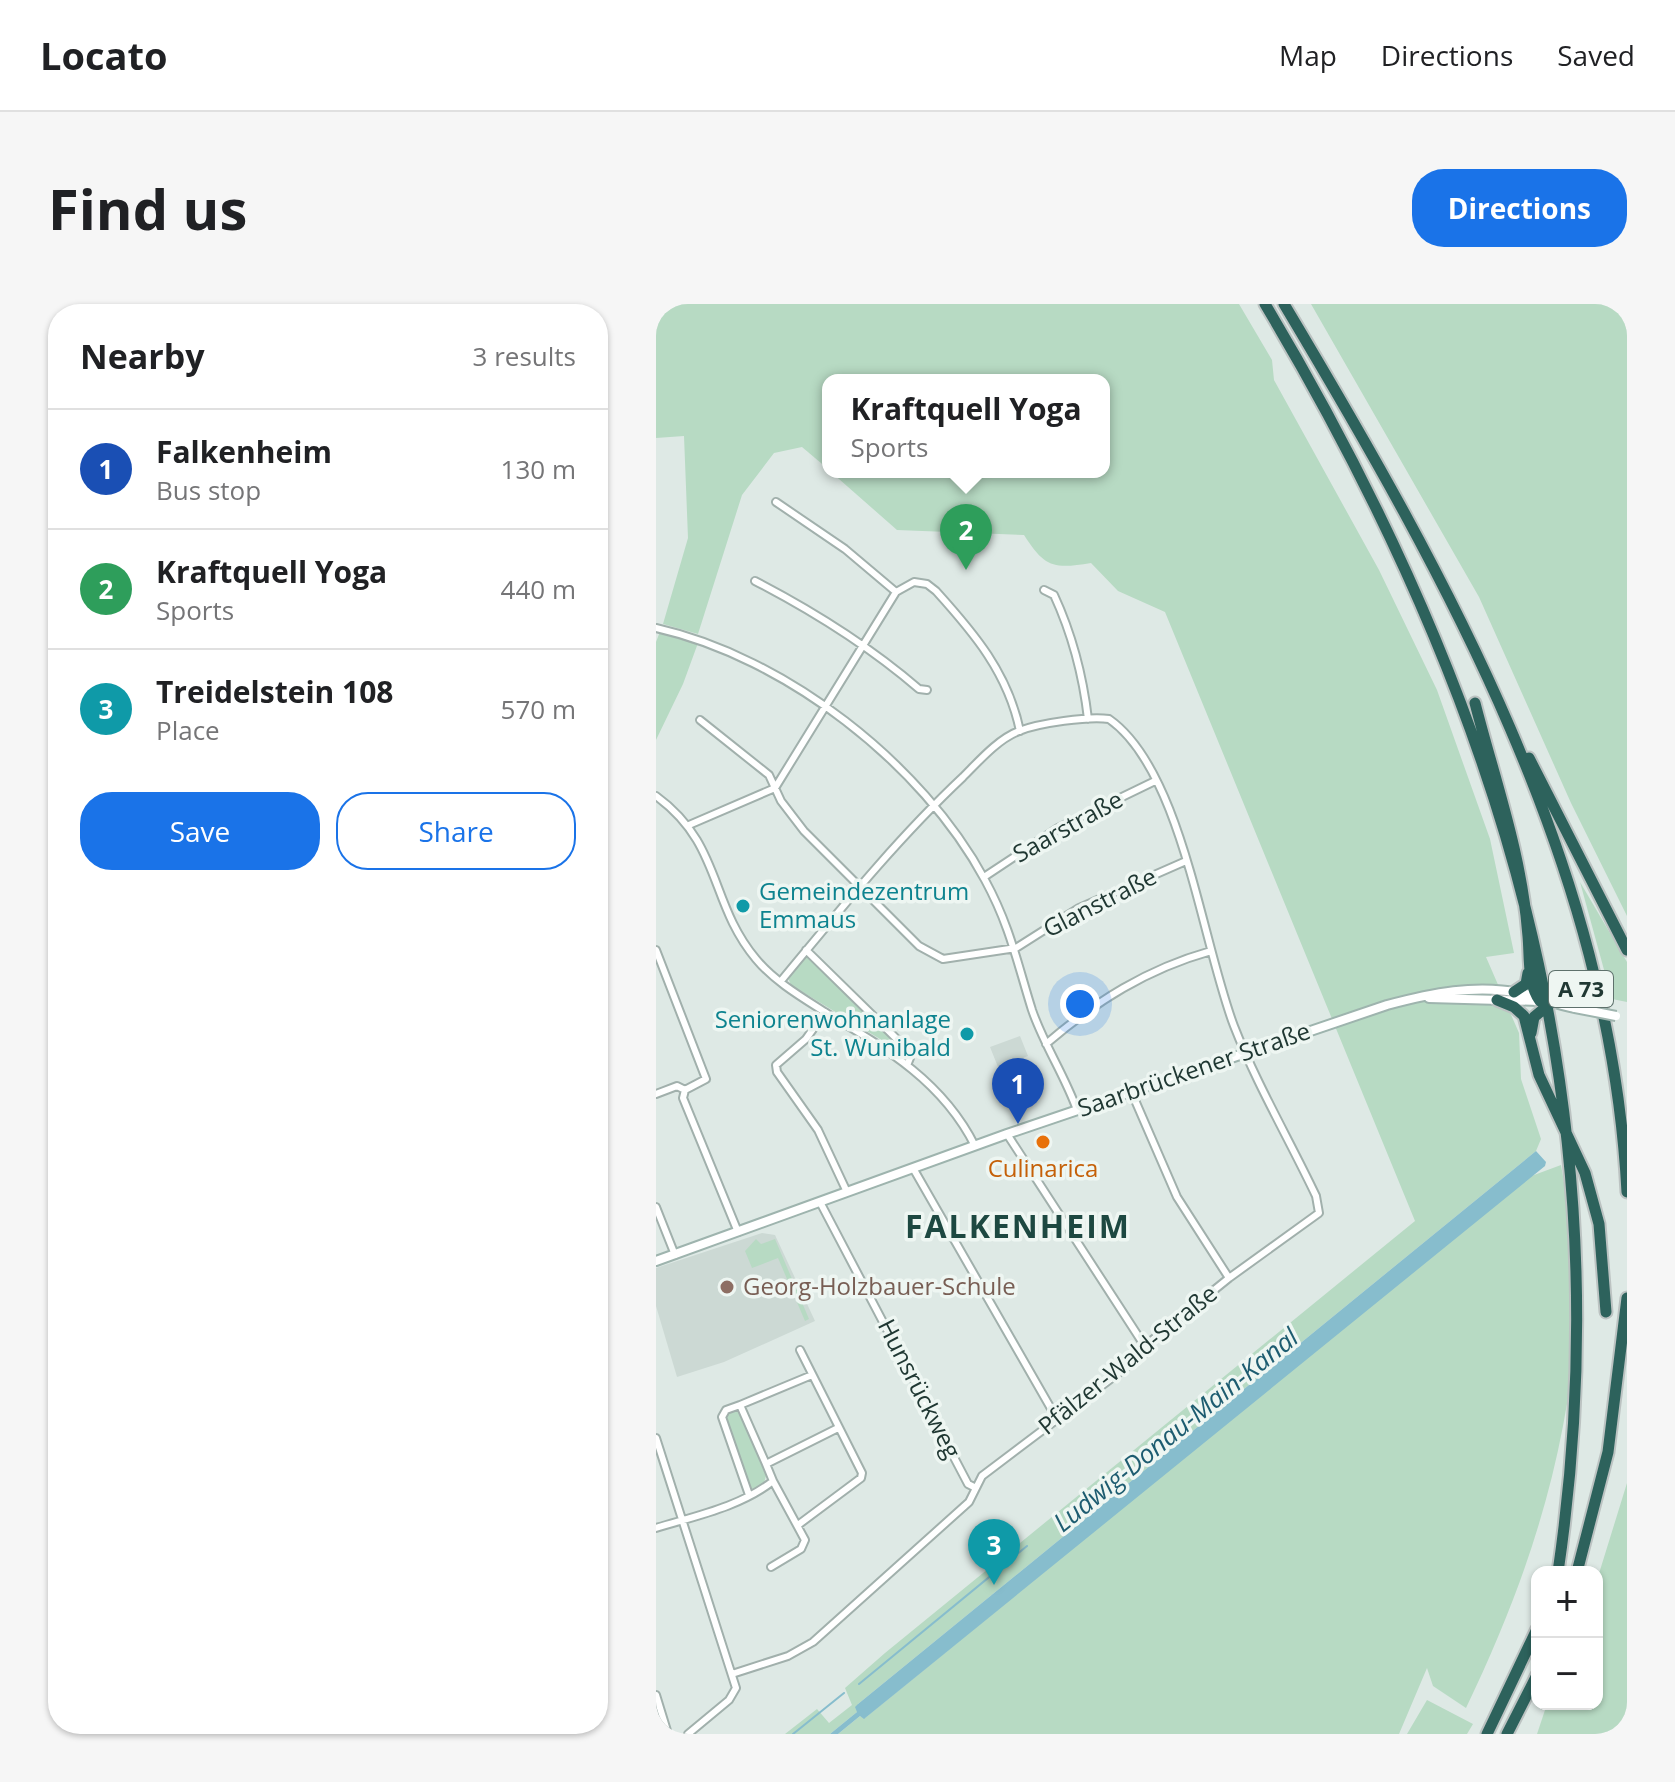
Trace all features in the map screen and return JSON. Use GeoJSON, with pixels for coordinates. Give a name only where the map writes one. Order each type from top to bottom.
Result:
{"type":"FeatureCollection","features":[{"type":"Feature","properties":{"kind":"highway"},"geometry":{"type":"LineString","coordinates":[[1265,304],[1366,476],[1439,612]]}},
{"type":"Feature","properties":{"kind":"highway","name":"A 73"},"geometry":{"type":"LineString","coordinates":[[1284,304],[1430,560],[1513,733],[1564,869],[1595,977],[1619,1102],[1627,1192]]}},
{"type":"Feature","properties":{"kind":"highway"},"geometry":{"type":"LineString","coordinates":[[1501,748],[1472,684],[1511,824],[1524,899],[1533,989],[1546,1002]]}},
{"type":"Feature","properties":{"kind":"highway","name":"A 73"},"geometry":{"type":"LineString","coordinates":[[1513,733],[1536,769],[1627,950]]}},
{"type":"Feature","properties":{"kind":"highway"},"geometry":{"type":"LineString","coordinates":[[1514,992],[1526,984],[1530,964]]}},
{"type":"Feature","properties":{"kind":"highway","name":"A 73"},"geometry":{"type":"LineString","coordinates":[[1581,990],[1590,1030]]}},
{"type":"Feature","properties":{"kind":"highway","name":"A 73"},"geometry":{"type":"LineString","coordinates":[[1497,1000],[1520,1011],[1531,1038],[1539,1075],[1578,1154],[1594,1202],[1603,1252],[1603,1297],[1609,1324],[1612,1218]]}},
{"type":"Feature","properties":{"kind":"highway","name":"A 73"},"geometry":{"type":"LineString","coordinates":[[1531,1038],[1534,1017],[1546,1002]]}},
{"type":"Feature","properties":{"kind":"highway"},"geometry":{"type":"LineString","coordinates":[[1579,1566],[1601,1487],[1625,1348],[1627,1298]]}},
{"type":"Feature","properties":{"kind":"highway"},"geometry":{"type":"LineString","coordinates":[[1560,1566],[1577,1510]]}},
{"type":"Feature","properties":{"kind":"highway"},"geometry":{"type":"LineString","coordinates":[[1487,1734],[1533,1638]]}},
{"type":"Feature","properties":{"kind":"highway"},"geometry":{"type":"LineString","coordinates":[[1507,1734],[1531,1687]]}},
{"type":"Feature","properties":{"kind":"main road","name":"Saarbrückener Straße"},"geometry":{"type":"LineString","coordinates":[[656,1261],[1007,1134],[1417,997],[1461,990],[1514,992],[1546,1002]]}},
{"type":"Feature","properties":{"kind":"main road","name":"Saarbrückener Straße"},"geometry":{"type":"LineString","coordinates":[[1417,997],[1546,1002]]}},
{"type":"Feature","properties":{"kind":"main road"},"geometry":{"type":"LineString","coordinates":[[1546,1002],[1627,1018]]}},
{"type":"Feature","properties":{"kind":"street"},"geometry":{"type":"LineString","coordinates":[[776,502],[845,549],[896,592]]}},
{"type":"Feature","properties":{"kind":"street"},"geometry":{"type":"LineString","coordinates":[[755,581],[806,608],[919,689],[927,690]]}},
{"type":"Feature","properties":{"kind":"street"},"geometry":{"type":"LineString","coordinates":[[689,825],[775,788],[896,592],[914,582],[927,584],[971,630],[1006,685],[1020,731]]}},
{"type":"Feature","properties":{"kind":"street"},"geometry":{"type":"LineString","coordinates":[[1044,590],[1054,595],[1062,612],[1080,669],[1088,719]]}},
{"type":"Feature","properties":{"kind":"street"},"geometry":{"type":"LineString","coordinates":[[659,628],[728,651],[825,705],[879,750],[932,806],[984,877],[1016,948],[1032,1010],[1077,1110]]}},
{"type":"Feature","properties":{"kind":"street"},"geometry":{"type":"LineString","coordinates":[[781,981],[860,885],[932,806],[995,747],[1020,731],[1088,719],[1109,719],[1127,733],[1155,781],[1186,861],[1211,951],[1246,1052]]}},
{"type":"Feature","properties":{"kind":"street"},"geometry":{"type":"LineString","coordinates":[[700,720],[769,775],[804,831],[930,955],[943,959],[1016,948]]}},
{"type":"Feature","properties":{"kind":"street","name":"Saarstraße"},"geometry":{"type":"LineString","coordinates":[[984,877],[1058,828],[1155,781]]}},
{"type":"Feature","properties":{"kind":"street"},"geometry":{"type":"LineString","coordinates":[[656,796],[689,825],[711,863],[727,915],[758,962],[825,1012],[908,1063],[948,1104],[975,1146]]}},
{"type":"Feature","properties":{"kind":"street","name":"Glanstraße"},"geometry":{"type":"LineString","coordinates":[[1016,948],[1102,896],[1186,861]]}},
{"type":"Feature","properties":{"kind":"street"},"geometry":{"type":"LineString","coordinates":[[656,950],[706,1079],[685,1090],[683,1098],[738,1232]]}},
{"type":"Feature","properties":{"kind":"street"},"geometry":{"type":"LineString","coordinates":[[806,950],[906,1048],[910,1058],[908,1063]]}},
{"type":"Feature","properties":{"kind":"street"},"geometry":{"type":"LineString","coordinates":[[1046,1044],[1113,993],[1179,960],[1211,951]]}},
{"type":"Feature","properties":{"kind":"street"},"geometry":{"type":"LineString","coordinates":[[825,1012],[806,1039],[776,1065],[831,1152],[847,1192]]}},
{"type":"Feature","properties":{"kind":"street","name":"Pfälzer-Wald-Straße"},"geometry":{"type":"LineString","coordinates":[[732,1674],[788,1656],[813,1642],[969,1502],[977,1480],[1145,1353],[1146,1348],[1229,1278],[1319,1213],[1313,1189],[1246,1052]]}},
{"type":"Feature","properties":{"kind":"street"},"geometry":{"type":"LineString","coordinates":[[656,1094],[677,1086],[685,1090]]}},
{"type":"Feature","properties":{"kind":"street"},"geometry":{"type":"LineString","coordinates":[[1131,1091],[1177,1197],[1229,1278]]}},
{"type":"Feature","properties":{"kind":"street"},"geometry":{"type":"LineString","coordinates":[[1007,1134],[1146,1348]]}},
{"type":"Feature","properties":{"kind":"street"},"geometry":{"type":"LineString","coordinates":[[913,1168],[1057,1419]]}},
{"type":"Feature","properties":{"kind":"street","name":"Hunsrückweg"},"geometry":{"type":"LineString","coordinates":[[820,1202],[968,1484],[976,1488]]}},
{"type":"Feature","properties":{"kind":"street"},"geometry":{"type":"LineString","coordinates":[[656,1207],[675,1255]]}},
{"type":"Feature","properties":{"kind":"street"},"geometry":{"type":"LineString","coordinates":[[798,1525],[861,1478],[862,1473],[800,1350]]}},
{"type":"Feature","properties":{"kind":"street"},"geometry":{"type":"LineString","coordinates":[[749,1495],[722,1417],[726,1410],[812,1375]]}},
{"type":"Feature","properties":{"kind":"street"},"geometry":{"type":"LineString","coordinates":[[740,1405],[805,1545],[771,1567]]}},
{"type":"Feature","properties":{"kind":"street"},"geometry":{"type":"LineString","coordinates":[[766,1464],[838,1428]]}},
{"type":"Feature","properties":{"kind":"street"},"geometry":{"type":"LineString","coordinates":[[656,1438],[732,1674],[734,1695],[688,1734]]}},
{"type":"Feature","properties":{"kind":"street"},"geometry":{"type":"LineString","coordinates":[[656,1528],[727,1507],[773,1481]]}},
{"type":"Feature","properties":{"kind":"street"},"geometry":{"type":"LineString","coordinates":[[656,1695],[668,1734]]}},
{"type":"Feature","properties":{"kind":"shaded area"},"geometry":{"type":"Polygon","coordinates":[[[1020,1036],[1028,1056],[998,1067],[990,1047],[1020,1036]]]}},
{"type":"Feature","properties":{"kind":"shaded area","name":"Georg-Holzbauer-Schule"},"geometry":{"type":"Polygon","coordinates":[[[762,1233],[775,1235],[815,1321],[724,1362],[677,1377],[656,1306],[656,1268],[762,1233]]]}},
{"type":"Feature","properties":{"kind":"green space"},"geometry":{"type":"Polygon","coordinates":[[[656,304],[1239,304],[1272,360],[1274,380],[1379,570],[1437,690],[1490,839],[1514,953],[1486,957],[1519,1033],[1521,1079],[1541,1139],[1536,1151],[858,1704],[857,1712],[830,1734],[785,1734],[817,1709],[829,1723],[852,1705],[845,1688],[885,1653],[1415,1221],[1165,612],[1118,591],[1091,563],[1068,566],[1052,564],[1038,554],[1024,535],[897,530],[838,478],[1110,478],[1110,374],[822,374],[822,464],[802,447],[774,453],[742,495],[698,634],[663,624],[688,538],[684,436],[656,438],[656,304]]]}},
{"type":"Feature","properties":{"kind":"green space"},"geometry":{"type":"Polygon","coordinates":[[[1311,304],[1627,304],[1627,916],[1571,803],[1479,597],[1311,304]]]}},
{"type":"Feature","properties":{"kind":"green space"},"geometry":{"type":"Polygon","coordinates":[[[661,629],[698,643],[683,684],[656,740],[656,642],[661,629]]]}},
{"type":"Feature","properties":{"kind":"green space"},"geometry":{"type":"Polygon","coordinates":[[[1580,882],[1627,962],[1627,1002],[1612,999],[1580,882]]]}},
{"type":"Feature","properties":{"kind":"green space"},"geometry":{"type":"Polygon","coordinates":[[[808,954],[908,1056],[791,985],[788,978],[808,954]]]}},
{"type":"Feature","properties":{"kind":"green space"},"geometry":{"type":"Polygon","coordinates":[[[1561,1165],[1577,1304],[1568,1401],[1536,1535],[1511,1605],[1466,1708],[1433,1686],[1427,1668],[1399,1734],[838,1734],[860,1716],[865,1718],[1526,1178],[1561,1165]]]}},
{"type":"Feature","properties":{"kind":"green space"},"geometry":{"type":"Polygon","coordinates":[[[756,1239],[761,1244],[775,1239],[809,1319],[805,1321],[778,1258],[752,1268],[745,1251],[756,1239]]]}},
{"type":"Feature","properties":{"kind":"green space"},"geometry":{"type":"Polygon","coordinates":[[[735,1410],[740,1412],[766,1476],[764,1483],[754,1490],[749,1488],[726,1420],[727,1414],[735,1410]]]}},
{"type":"Feature","properties":{"kind":"green space"},"geometry":{"type":"Polygon","coordinates":[[[1627,1483],[1627,1734],[1537,1734],[1545,1710],[1603,1710],[1601,1566],[1627,1483]]]}},
{"type":"Feature","properties":{"kind":"green space"},"geometry":{"type":"Polygon","coordinates":[[[1427,1700],[1473,1724],[1467,1734],[1407,1734],[1427,1700]]]}},
{"type":"Feature","properties":{"kind":"water"},"geometry":{"type":"Polygon","coordinates":[[[1536,1151],[1546,1162],[1545,1166],[864,1719],[860,1716],[838,1734],[830,1734],[857,1712],[855,1707],[858,1704],[1536,1151]]]}},
{"type":"Feature","properties":{"kind":"waterway"},"geometry":{"type":"LineString","coordinates":[[859,1684],[1027,1546]]}},
{"type":"Feature","properties":{"kind":"waterway"},"geometry":{"type":"LineString","coordinates":[[793,1734],[844,1693]]}},
{"type":"Feature","properties":{"kind":"place","name":"Kraftquell Yoga"},"geometry":{"type":"Point","coordinates":[966,570]}},
{"type":"Feature","properties":{"kind":"place","name":"Gemeindezentrum Emmaus"},"geometry":{"type":"Point","coordinates":[743,906]}},
{"type":"Feature","properties":{"kind":"place","name":"Seniorenwohnanlage St. Wunibald"},"geometry":{"type":"Point","coordinates":[967,1034]}},
{"type":"Feature","properties":{"kind":"place","name":"Falkenheim"},"geometry":{"type":"Point","coordinates":[1018,1124]}},
{"type":"Feature","properties":{"kind":"place","name":"Culinarica"},"geometry":{"type":"Point","coordinates":[1043,1142]}},
{"type":"Feature","properties":{"kind":"place","name":"Georg-Holzbauer-Schule"},"geometry":{"type":"Point","coordinates":[727,1287]}},
{"type":"Feature","properties":{"kind":"place","name":"Treidelstein 108"},"geometry":{"type":"Point","coordinates":[994,1585]}},
{"type":"Feature","properties":{"kind":"district","name":"FALKENHEIM"},"geometry":{"type":"Point","coordinates":[1018,1227]}},
{"type":"Feature","properties":{"kind":"water label","name":"Ludwig-Donau-Main-Kanal"},"geometry":{"type":"Point","coordinates":[1176,1430]}}]}
